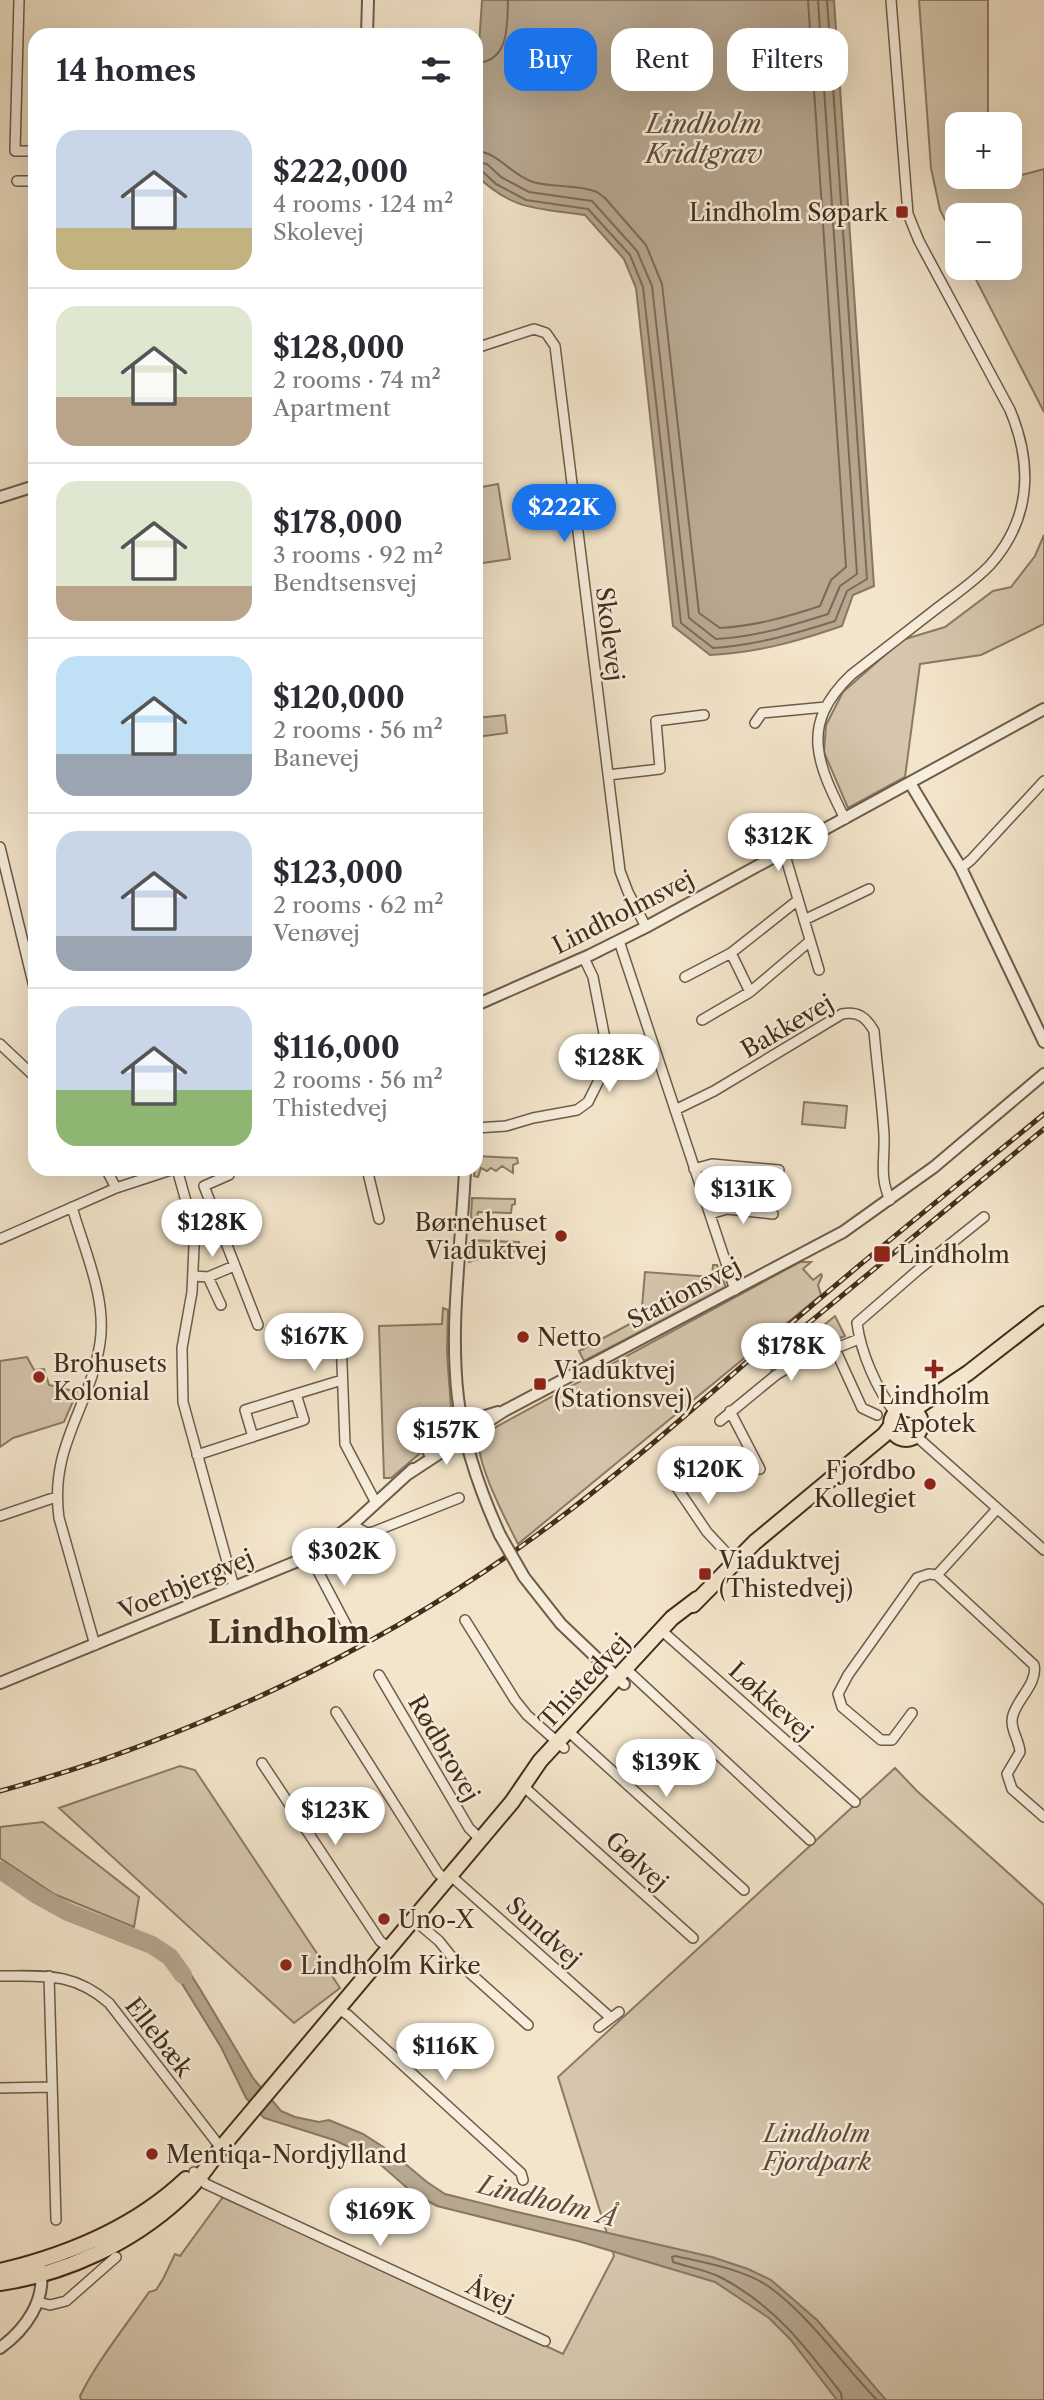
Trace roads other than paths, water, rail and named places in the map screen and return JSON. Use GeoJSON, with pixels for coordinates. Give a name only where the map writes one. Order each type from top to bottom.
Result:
{"type":"FeatureCollection","features":[{"type":"Feature","properties":{"kind":"main road"},"geometry":{"type":"LineString","coordinates":[[917,1422],[904,1409],[893,1420],[893,1432],[901,1438],[909,1439],[917,1422],[968,1373],[1044,1314]]}},
{"type":"Feature","properties":{"kind":"main road","name":"Thistedvej"},"geometry":{"type":"LineString","coordinates":[[0,2283],[40,2268],[131,2220],[197,2175],[524,1787],[665,1633],[672,1618],[697,1599],[773,1526],[884,1435],[893,1420]]}},
{"type":"Feature","properties":{"kind":"main road","name":"Thistedvej"},"geometry":{"type":"LineString","coordinates":[[846,1468],[901,1438]]}},
{"type":"Feature","properties":{"kind":"main road","name":"Thistedvej"},"geometry":{"type":"LineString","coordinates":[[0,2271],[40,2268]]}},
{"type":"Feature","properties":{"kind":"street"},"geometry":{"type":"LineString","coordinates":[[19,0],[15,151],[28,151]]}},
{"type":"Feature","properties":{"kind":"street"},"geometry":{"type":"LineString","coordinates":[[368,0],[368,28]]}},
{"type":"Feature","properties":{"kind":"street"},"geometry":{"type":"LineString","coordinates":[[845,819],[820,763],[818,736],[826,707],[840,685],[851,675],[989,566],[1009,538],[1023,502],[1025,487],[1020,433],[915,233],[908,214],[891,0]]}},
{"type":"Feature","properties":{"kind":"street"},"geometry":{"type":"LineString","coordinates":[[17,181],[28,181]]}},
{"type":"Feature","properties":{"kind":"street","name":"Skolevej"},"geometry":{"type":"LineString","coordinates":[[483,346],[534,329],[546,333],[555,346],[620,871],[646,927]]}},
{"type":"Feature","properties":{"kind":"street"},"geometry":{"type":"LineString","coordinates":[[0,497],[28,488]]}},
{"type":"Feature","properties":{"kind":"street"},"geometry":{"type":"LineString","coordinates":[[755,723],[762,713],[826,707]]}},
{"type":"Feature","properties":{"kind":"street","name":"Lindholmsvej"},"geometry":{"type":"LineString","coordinates":[[483,1002],[584,958],[646,927],[1044,709]]}},
{"type":"Feature","properties":{"kind":"street"},"geometry":{"type":"LineString","coordinates":[[608,775],[660,769],[656,721],[704,715]]}},
{"type":"Feature","properties":{"kind":"street"},"geometry":{"type":"LineString","coordinates":[[961,868],[1044,781]]}},
{"type":"Feature","properties":{"kind":"street"},"geometry":{"type":"LineString","coordinates":[[910,783],[961,868],[1044,1042]]}},
{"type":"Feature","properties":{"kind":"street"},"geometry":{"type":"LineString","coordinates":[[0,847],[28,962]]}},
{"type":"Feature","properties":{"kind":"street"},"geometry":{"type":"LineString","coordinates":[[784,852],[819,970]]}},
{"type":"Feature","properties":{"kind":"street"},"geometry":{"type":"LineString","coordinates":[[804,920],[869,889]]}},
{"type":"Feature","properties":{"kind":"street"},"geometry":{"type":"LineString","coordinates":[[685,976],[731,953],[798,900]]}},
{"type":"Feature","properties":{"kind":"street"},"geometry":{"type":"LineString","coordinates":[[619,940],[735,1290]]}},
{"type":"Feature","properties":{"kind":"street"},"geometry":{"type":"LineString","coordinates":[[702,1020],[750,992],[810,941]]}},
{"type":"Feature","properties":{"kind":"street"},"geometry":{"type":"LineString","coordinates":[[731,953],[750,992]]}},
{"type":"Feature","properties":{"kind":"street"},"geometry":{"type":"LineString","coordinates":[[483,1128],[506,1126],[577,1110],[588,1102],[607,1061],[607,1049],[593,977],[584,958]]}},
{"type":"Feature","properties":{"kind":"street","name":"Bakkevej"},"geometry":{"type":"LineString","coordinates":[[675,1110],[714,1091],[842,1014],[856,1013],[869,1022],[874,1031],[884,1136],[882,1177],[890,1200]]}},
{"type":"Feature","properties":{"kind":"street"},"geometry":{"type":"LineString","coordinates":[[0,1044],[28,1070]]}},
{"type":"Feature","properties":{"kind":"street","name":"Stationsvej"},"geometry":{"type":"LineString","coordinates":[[464,1431],[842,1232],[934,1167],[1044,1074]]}},
{"type":"Feature","properties":{"kind":"street"},"geometry":{"type":"LineString","coordinates":[[694,1169],[712,1164],[779,1170]]}},
{"type":"Feature","properties":{"kind":"street"},"geometry":{"type":"LineString","coordinates":[[110,1176],[116,1188]]}},
{"type":"Feature","properties":{"kind":"street"},"geometry":{"type":"LineString","coordinates":[[0,1239],[116,1188],[153,1176]]}},
{"type":"Feature","properties":{"kind":"street"},"geometry":{"type":"LineString","coordinates":[[177,1176],[191,1219],[194,1276],[182,1348],[183,1402],[234,1587]]}},
{"type":"Feature","properties":{"kind":"street"},"geometry":{"type":"LineString","coordinates":[[227,1176],[204,1186],[258,1325]]}},
{"type":"Feature","properties":{"kind":"street"},"geometry":{"type":"LineString","coordinates":[[369,1176],[379,1219]]}},
{"type":"Feature","properties":{"kind":"street"},"geometry":{"type":"LineString","coordinates":[[465,1176],[456,1343],[458,1396],[477,1478],[500,1535],[524,1577],[561,1624],[810,1840]]}},
{"type":"Feature","properties":{"kind":"street"},"geometry":{"type":"LineString","coordinates":[[72,1207],[98,1296],[100,1342],[94,1367],[63,1449],[56,1497],[59,1518],[95,1645]]}},
{"type":"Feature","properties":{"kind":"street"},"geometry":{"type":"LineString","coordinates":[[710,1214],[727,1209],[774,1214]]}},
{"type":"Feature","properties":{"kind":"street"},"geometry":{"type":"LineString","coordinates":[[893,1420],[859,1339],[857,1324],[984,1217]]}},
{"type":"Feature","properties":{"kind":"street"},"geometry":{"type":"LineString","coordinates":[[194,1276],[208,1277],[234,1266]]}},
{"type":"Feature","properties":{"kind":"street"},"geometry":{"type":"LineString","coordinates":[[208,1277],[221,1305]]}},
{"type":"Feature","properties":{"kind":"street"},"geometry":{"type":"LineString","coordinates":[[341,1338],[345,1444],[376,1503]]}},
{"type":"Feature","properties":{"kind":"street"},"geometry":{"type":"LineString","coordinates":[[720,1421],[791,1366],[859,1339]]}},
{"type":"Feature","properties":{"kind":"street"},"geometry":{"type":"LineString","coordinates":[[835,1349],[862,1408],[877,1415]]}},
{"type":"Feature","properties":{"kind":"street"},"geometry":{"type":"LineString","coordinates":[[253,1437],[245,1410],[342,1380]]}},
{"type":"Feature","properties":{"kind":"street"},"geometry":{"type":"LineString","coordinates":[[197,1455],[304,1420],[296,1394]]}},
{"type":"Feature","properties":{"kind":"street"},"geometry":{"type":"LineString","coordinates":[[730,1411],[760,1469]]}},
{"type":"Feature","properties":{"kind":"street"},"geometry":{"type":"LineString","coordinates":[[917,1422],[997,1509],[1044,1550]]}},
{"type":"Feature","properties":{"kind":"street","name":"Voerbjergvej"},"geometry":{"type":"LineString","coordinates":[[0,1684],[310,1556],[352,1525],[408,1474],[464,1431]]}},
{"type":"Feature","properties":{"kind":"street"},"geometry":{"type":"LineString","coordinates":[[663,1466],[707,1532],[734,1561]]}},
{"type":"Feature","properties":{"kind":"street"},"geometry":{"type":"LineString","coordinates":[[0,1516],[56,1497]]}},
{"type":"Feature","properties":{"kind":"street"},"geometry":{"type":"LineString","coordinates":[[352,1525],[367,1533],[373,1532],[459,1498]]}},
{"type":"Feature","properties":{"kind":"street"},"geometry":{"type":"LineString","coordinates":[[937,1575],[997,1509]]}},
{"type":"Feature","properties":{"kind":"street"},"geometry":{"type":"LineString","coordinates":[[310,1556],[351,1634]]}},
{"type":"Feature","properties":{"kind":"street"},"geometry":{"type":"LineString","coordinates":[[912,1713],[892,1740],[881,1740],[842,1707],[838,1694],[917,1578],[929,1574],[937,1575],[1034,1665],[1034,1677],[1013,1712],[1012,1726],[1020,1752],[1007,1776],[1012,1789],[1044,1817]]}},
{"type":"Feature","properties":{"kind":"street"},"geometry":{"type":"LineString","coordinates":[[465,1620],[527,1715],[566,1740],[744,1890]]}},
{"type":"Feature","properties":{"kind":"street","name":"Løkkevej"},"geometry":{"type":"LineString","coordinates":[[665,1633],[855,1802]]}},
{"type":"Feature","properties":{"kind":"street","name":"Rødbrovej"},"geometry":{"type":"LineString","coordinates":[[379,1675],[469,1828],[480,1839]]}},
{"type":"Feature","properties":{"kind":"street","name":"Sundvej"},"geometry":{"type":"LineString","coordinates":[[336,1712],[438,1873],[449,1878],[611,2018]]}},
{"type":"Feature","properties":{"kind":"street"},"geometry":{"type":"LineString","coordinates":[[262,1763],[380,1941],[388,1948]]}},
{"type":"Feature","properties":{"kind":"street","name":"Gølvej"},"geometry":{"type":"LineString","coordinates":[[524,1787],[693,1938]]}},
{"type":"Feature","properties":{"kind":"street"},"geometry":{"type":"LineString","coordinates":[[413,1919],[528,2025]]}},
{"type":"Feature","properties":{"kind":"street","name":"Ellebæk"},"geometry":{"type":"LineString","coordinates":[[0,1976],[49,1976],[80,1983],[94,1990],[109,2003],[221,2148]]}},
{"type":"Feature","properties":{"kind":"street"},"geometry":{"type":"LineString","coordinates":[[49,1976],[56,2220]]}},
{"type":"Feature","properties":{"kind":"street"},"geometry":{"type":"LineString","coordinates":[[338,2009],[348,2015],[521,2173],[523,2180]]}},
{"type":"Feature","properties":{"kind":"street"},"geometry":{"type":"LineString","coordinates":[[599,2027],[619,2012]]}},
{"type":"Feature","properties":{"kind":"street"},"geometry":{"type":"LineString","coordinates":[[0,2088],[52,2087]]}},
{"type":"Feature","properties":{"kind":"street","name":"Åvej"},"geometry":{"type":"LineString","coordinates":[[197,2175],[206,2184],[545,2341]]}},
{"type":"Feature","properties":{"kind":"street"},"geometry":{"type":"LineString","coordinates":[[38,2302],[50,2305],[66,2301],[116,2257]]}},
{"type":"Feature","properties":{"kind":"street"},"geometry":{"type":"LineString","coordinates":[[0,2348],[33,2314],[38,2302],[40,2268]]}},
{"type":"Feature","properties":{"kind":"water","name":"Lindholm Kridtgrav"},"geometry":{"type":"Polygon","coordinates":[[[482,0],[834,0],[836,28],[727,28],[727,91],[840,91],[874,586],[853,595],[842,626],[777,645],[710,655],[673,626],[636,288],[624,259],[585,215],[526,206],[514,202],[483,181],[483,28],[480,28],[482,0]]]}},
{"type":"Feature","properties":{"kind":"water"},"geometry":{"type":"Polygon","coordinates":[[[172,1952],[184,1964],[253,2078],[281,2111],[319,2122],[329,2120],[363,2134],[445,2194],[712,2257],[748,2269],[771,2280],[817,2320],[886,2400],[837,2400],[790,2339],[769,2318],[715,2282],[578,2241],[437,2206],[414,2194],[373,2158],[334,2140],[264,2118],[246,2098],[221,2047],[173,1969],[170,1957],[172,1952]]]}},
{"type":"Feature","properties":{"kind":"waterway","name":"Lindholm Å"},"geometry":{"type":"LineString","coordinates":[[0,1870],[68,1912],[152,1945],[170,1957],[183,1975]]}},
{"type":"Feature","properties":{"kind":"railway"},"geometry":{"type":"LineString","coordinates":[[0,1791],[140,1746],[278,1688],[346,1654],[474,1578],[605,1483],[839,1282],[1044,1114]]}},
{"type":"Feature","properties":{"kind":"railway"},"geometry":{"type":"LineString","coordinates":[[759,1364],[1044,1129]]}},
{"type":"Feature","properties":{"kind":"place","name":"Lindholm Søpark"},"geometry":{"type":"Point","coordinates":[902,212]}},
{"type":"Feature","properties":{"kind":"place","name":"Børnehuset Viaduktvej"},"geometry":{"type":"Point","coordinates":[561,1236]}},
{"type":"Feature","properties":{"kind":"place","name":"Lindholm"},"geometry":{"type":"Point","coordinates":[882,1254]}},
{"type":"Feature","properties":{"kind":"place","name":"Netto"},"geometry":{"type":"Point","coordinates":[523,1337]}},
{"type":"Feature","properties":{"kind":"place","name":"Lindholm Apotek"},"geometry":{"type":"Point","coordinates":[934,1369]}},
{"type":"Feature","properties":{"kind":"place","name":"Brohusets Kolonial"},"geometry":{"type":"Point","coordinates":[39,1377]}},
{"type":"Feature","properties":{"kind":"place","name":"Viaduktvej (Stationsvej)"},"geometry":{"type":"Point","coordinates":[540,1384]}},
{"type":"Feature","properties":{"kind":"place","name":"Fjordbo Kollegiet"},"geometry":{"type":"Point","coordinates":[930,1484]}},
{"type":"Feature","properties":{"kind":"place","name":"Viaduktvej (Thistedvej)"},"geometry":{"type":"Point","coordinates":[705,1574]}},
{"type":"Feature","properties":{"kind":"place","name":"Uno-X"},"geometry":{"type":"Point","coordinates":[384,1919]}},
{"type":"Feature","properties":{"kind":"place","name":"Lindholm Kirke"},"geometry":{"type":"Point","coordinates":[286,1965]}},
{"type":"Feature","properties":{"kind":"place","name":"Mentiqa-Nordjylland"},"geometry":{"type":"Point","coordinates":[152,2154]}},
{"type":"Feature","properties":{"kind":"district","name":"Lindholm"},"geometry":{"type":"Point","coordinates":[289,1631]}},
{"type":"Feature","properties":{"kind":"park label","name":"Lindholm Fjordpark"},"geometry":{"type":"Point","coordinates":[817,2147]}}]}
